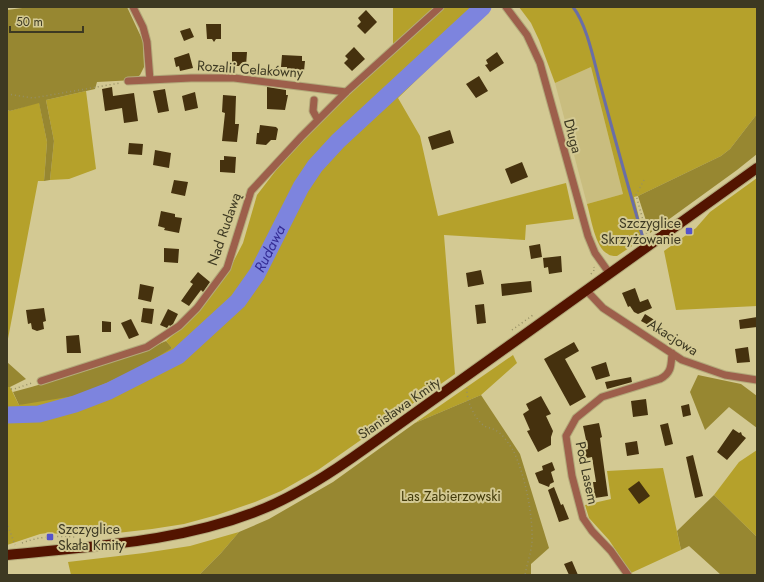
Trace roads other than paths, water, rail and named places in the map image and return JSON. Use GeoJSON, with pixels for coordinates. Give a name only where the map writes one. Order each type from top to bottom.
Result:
{"type":"FeatureCollection","features":[{"type":"Feature","properties":{"kind":"main road","name":"Stanisława Kmity"},"geometry":{"type":"LineString","coordinates":[[7,554],[126,542],[190,532],[232,520],[275,503],[311,485],[344,464],[757,168]]}},
{"type":"Feature","properties":{"kind":"street"},"geometry":{"type":"LineString","coordinates":[[133,7],[143,27],[147,42],[150,80]]}},
{"type":"Feature","properties":{"kind":"street","name":"Nad Rudawą"},"geometry":{"type":"LineString","coordinates":[[40,381],[147,347],[179,326],[197,308],[227,268],[251,191],[346,92],[440,7]]}},
{"type":"Feature","properties":{"kind":"street","name":"Długa"},"geometry":{"type":"LineString","coordinates":[[507,8],[527,35],[540,63],[588,236],[595,253],[610,274]]}},
{"type":"Feature","properties":{"kind":"street","name":"Rozalii Celakówny"},"geometry":{"type":"LineString","coordinates":[[128,82],[191,78],[234,78],[346,92]]}},
{"type":"Feature","properties":{"kind":"street"},"geometry":{"type":"LineString","coordinates":[[314,100],[313,111],[318,120]]}},
{"type":"Feature","properties":{"kind":"street","name":"Akacjowa"},"geometry":{"type":"LineString","coordinates":[[587,291],[603,308],[682,360],[701,368],[737,378],[757,380]]}},
{"type":"Feature","properties":{"kind":"street","name":"Pod Lasem"},"geometry":{"type":"LineString","coordinates":[[628,575],[611,551],[592,531],[583,518],[572,476],[566,436],[576,418],[602,397],[666,376],[671,367],[672,353]]}},
{"type":"Feature","properties":{"kind":"waterway","name":"Rudawa"},"geometry":{"type":"LineString","coordinates":[[7,415],[39,414],[75,404],[109,391],[178,356],[238,301],[257,274],[301,187],[315,166],[338,141],[483,7]]}},
{"type":"Feature","properties":{"kind":"waterway"},"geometry":{"type":"LineString","coordinates":[[573,7],[587,36],[643,238]]}},
{"type":"Feature","properties":{"kind":"place","name":"Szczyglice Skrzyżowanie"},"geometry":{"type":"Point","coordinates":[689,231]}},
{"type":"Feature","properties":{"kind":"place","name":"Szczyglice Skała Kmity"},"geometry":{"type":"Point","coordinates":[50,537]}},
{"type":"Feature","properties":{"kind":"park label","name":"Las Zabierzowski"},"geometry":{"type":"Point","coordinates":[451,496]}}]}
